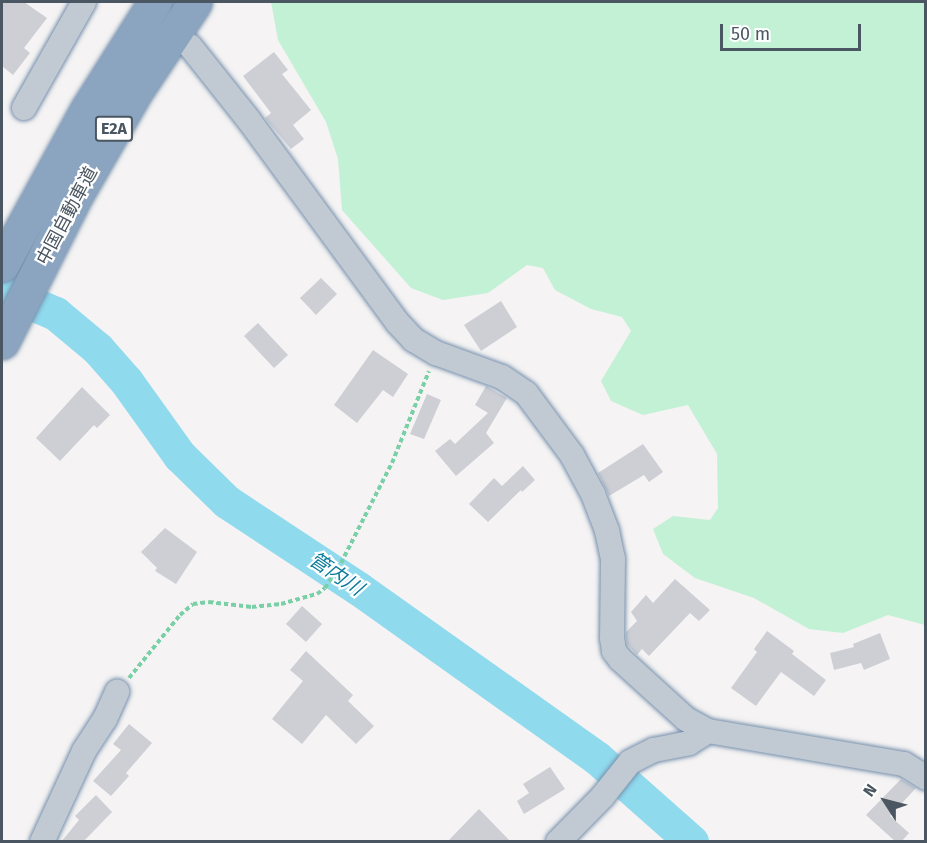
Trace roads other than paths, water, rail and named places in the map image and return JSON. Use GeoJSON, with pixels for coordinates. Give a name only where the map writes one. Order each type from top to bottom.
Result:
{"type":"FeatureCollection","features":[{"type":"Feature","properties":{"kind":"highway","name":"中国自動車道"},"geometry":{"type":"LineString","coordinates":[[7,254],[88,108],[155,2]]}},
{"type":"Feature","properties":{"kind":"highway","name":"中国自動車道"},"geometry":{"type":"LineString","coordinates":[[2,342],[76,195],[134,94],[195,2]]}},
{"type":"Feature","properties":{"kind":"street"},"geometry":{"type":"LineString","coordinates":[[24,108],[84,2]]}},
{"type":"Feature","properties":{"kind":"street"},"geometry":{"type":"LineString","coordinates":[[190,46],[248,119],[396,322],[414,340],[436,353],[502,376],[526,393],[544,415],[572,455],[593,494],[607,531],[613,559],[612,638],[614,651],[649,687],[686,719],[708,731],[904,764],[926,778]]}},
{"type":"Feature","properties":{"kind":"street"},"geometry":{"type":"LineString","coordinates":[[42,842],[84,751],[105,719],[117,692]]}},
{"type":"Feature","properties":{"kind":"street"},"geometry":{"type":"LineString","coordinates":[[558,842],[603,796],[630,762],[654,750],[689,743],[708,731]]}},
{"type":"Feature","properties":{"kind":"waterway","name":"管内川"},"geometry":{"type":"LineString","coordinates":[[2,291],[56,314],[98,349],[127,382],[180,456],[227,502],[359,589],[597,758],[692,842]]}}]}
